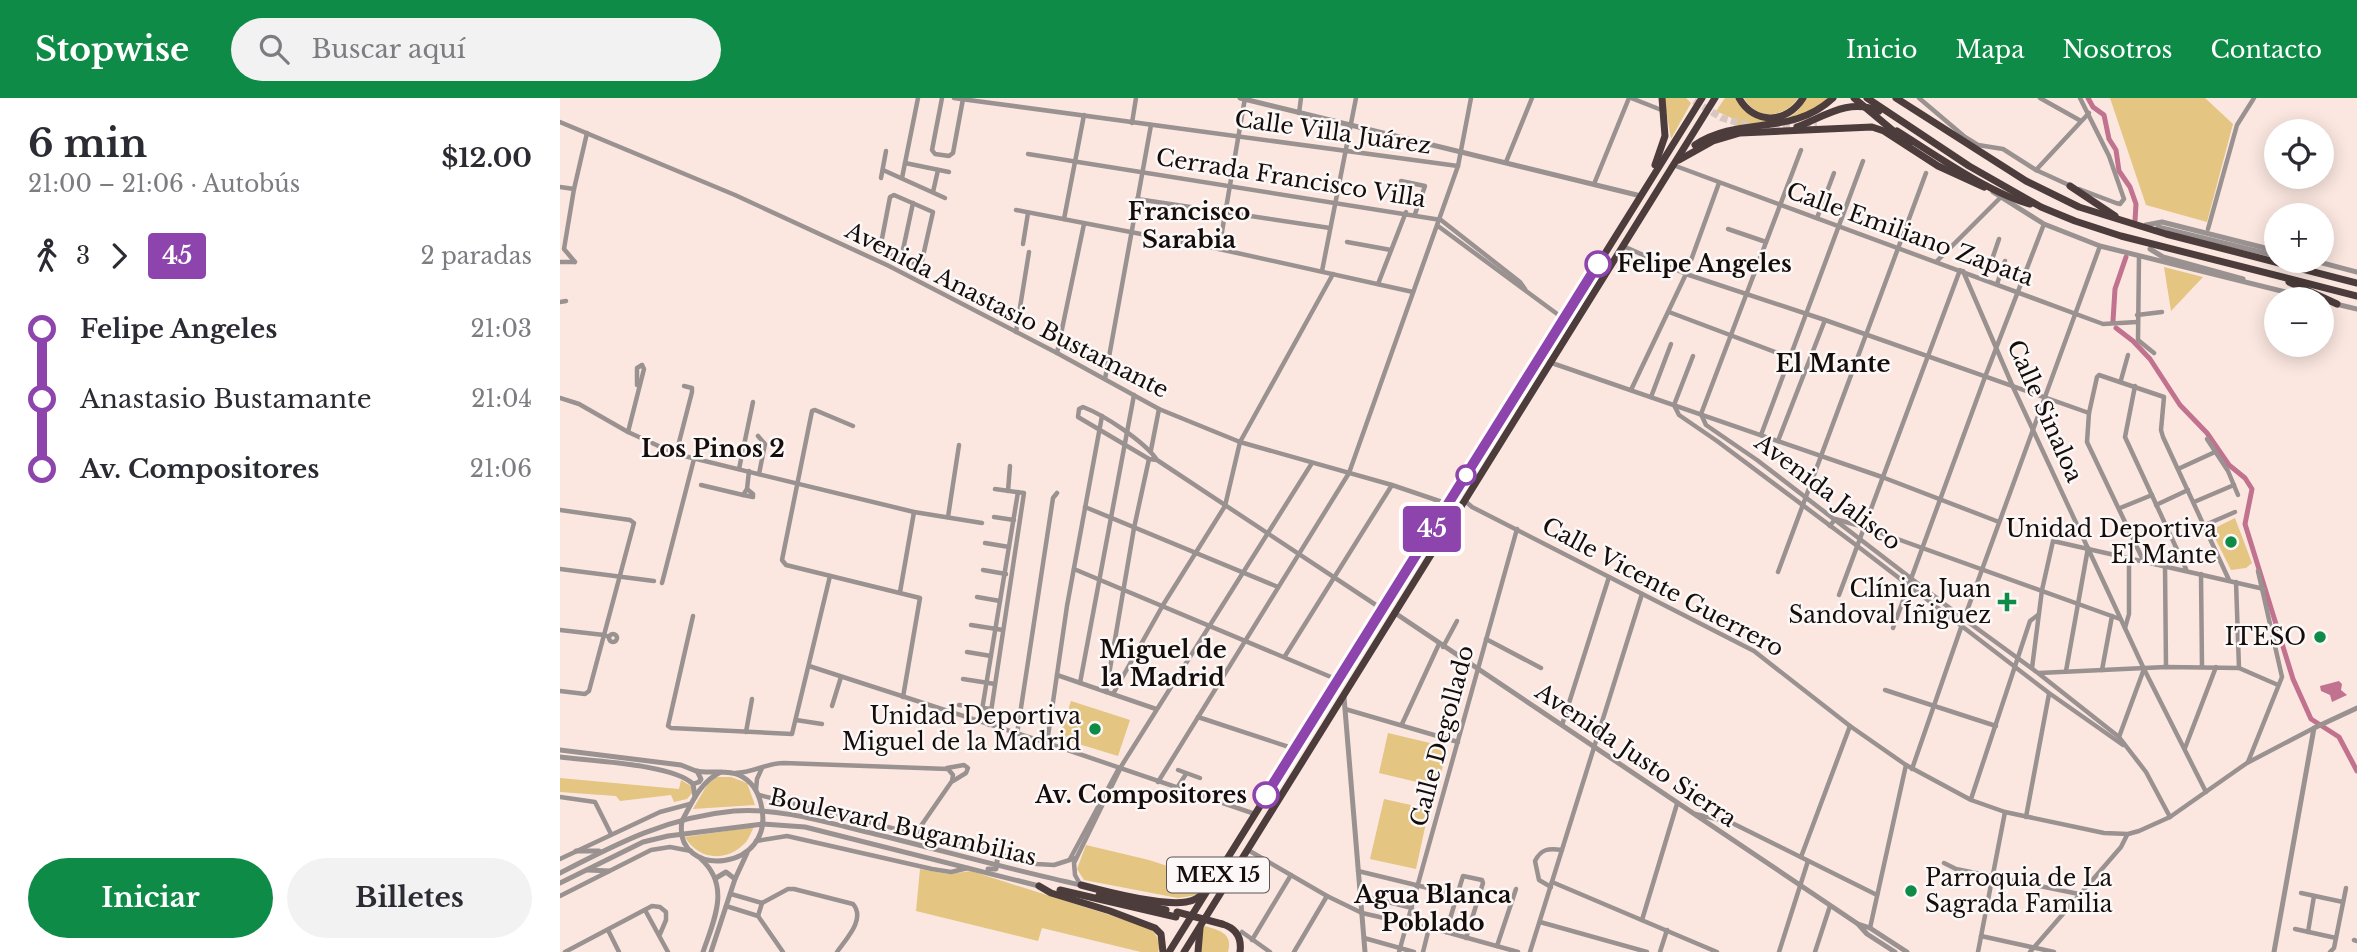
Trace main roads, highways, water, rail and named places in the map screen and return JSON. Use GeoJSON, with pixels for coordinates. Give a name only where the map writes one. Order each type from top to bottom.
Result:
{"type":"FeatureCollection","features":[{"type":"Feature","properties":{"kind":"highway"},"geometry":{"type":"LineString","coordinates":[[1648,181],[1665,136],[1662,98]]}},
{"type":"Feature","properties":{"kind":"highway","name":"MEX 15"},"geometry":{"type":"LineString","coordinates":[[1184,952],[1715,98]]}},
{"type":"Feature","properties":{"kind":"highway"},"geometry":{"type":"LineString","coordinates":[[1739,98],[1752,113],[1770,118],[1789,113],[1803,98]]}},
{"type":"Feature","properties":{"kind":"highway"},"geometry":{"type":"LineString","coordinates":[[1674,163],[1711,135],[1742,127],[1795,121],[1814,113],[1833,98]]}},
{"type":"Feature","properties":{"kind":"highway"},"geometry":{"type":"LineString","coordinates":[[1854,98],[1909,144],[1984,187]]}},
{"type":"Feature","properties":{"kind":"highway"},"geometry":{"type":"LineString","coordinates":[[1867,98],[1968,170],[1984,187]]}},
{"type":"Feature","properties":{"kind":"highway"},"geometry":{"type":"LineString","coordinates":[[1896,98],[2050,194],[2079,207],[2124,222],[2357,281]]}},
{"type":"Feature","properties":{"kind":"highway"},"geometry":{"type":"LineString","coordinates":[[1904,98],[1913,108]]}},
{"type":"Feature","properties":{"kind":"highway","name":"MEX 15"},"geometry":{"type":"LineString","coordinates":[[1170,952],[1641,196],[1696,99]]}},
{"type":"Feature","properties":{"kind":"highway"},"geometry":{"type":"LineString","coordinates":[[1786,130],[1839,106],[1860,103],[1877,110],[1968,170]]}},
{"type":"Feature","properties":{"kind":"highway"},"geometry":{"type":"LineString","coordinates":[[1817,126],[1881,124],[1891,127],[2041,207],[2121,236],[2357,296]]}},
{"type":"Feature","properties":{"kind":"highway"},"geometry":{"type":"LineString","coordinates":[[1674,163],[1724,136],[1786,130],[1877,128],[1938,166],[1984,187]]}},
{"type":"Feature","properties":{"kind":"highway"},"geometry":{"type":"LineString","coordinates":[[1944,129],[1965,137]]}},
{"type":"Feature","properties":{"kind":"highway"},"geometry":{"type":"LineString","coordinates":[[2070,186],[2124,222]]}},
{"type":"Feature","properties":{"kind":"highway"},"geometry":{"type":"LineString","coordinates":[[2273,275],[2337,304]]}},
{"type":"Feature","properties":{"kind":"highway"},"geometry":{"type":"LineString","coordinates":[[1163,952],[1161,934],[1155,928],[1039,886],[1177,915]]}},
{"type":"Feature","properties":{"kind":"highway"},"geometry":{"type":"LineString","coordinates":[[1211,887],[1194,900],[1183,903],[1081,886],[1097,895],[1230,927],[1238,935],[1237,952]]}},
{"type":"Feature","properties":{"kind":"highway"},"geometry":{"type":"LineString","coordinates":[[1198,952],[1201,924]]}},
{"type":"Feature","properties":{"kind":"waterway"},"geometry":{"type":"LineString","coordinates":[[2088,98],[2093,107],[2104,115],[2109,139],[2116,150],[2119,171],[2130,187],[2136,204],[2135,221]]}},
{"type":"Feature","properties":{"kind":"waterway"},"geometry":{"type":"LineString","coordinates":[[2113,321],[2115,289],[2126,257]]}},
{"type":"Feature","properties":{"kind":"waterway"},"geometry":{"type":"LineString","coordinates":[[2116,328],[2150,359],[2180,405],[2207,433],[2229,465],[2245,478],[2252,489],[2245,524],[2293,679],[2311,719],[2339,737],[2357,771]]}},
{"type":"Feature","properties":{"kind":"tunnel"},"geometry":{"type":"LineString","coordinates":[[1694,101],[1722,118],[1750,126]]}},
{"type":"Feature","properties":{"kind":"tunnel"},"geometry":{"type":"LineString","coordinates":[[1762,127],[1817,126]]}},
{"type":"Feature","properties":{"kind":"place","name":"Felipe Angeles"},"geometry":{"type":"Point","coordinates":[1598,264]}},
{"type":"Feature","properties":{"kind":"place","name":"Unidad Deportiva El Mante"},"geometry":{"type":"Point","coordinates":[2231,542]}},
{"type":"Feature","properties":{"kind":"place","name":"Clínica Juan Sandoval Íñiguez"},"geometry":{"type":"Point","coordinates":[2007,602]}},
{"type":"Feature","properties":{"kind":"place","name":"ITESO"},"geometry":{"type":"Point","coordinates":[2320,637]}},
{"type":"Feature","properties":{"kind":"place","name":"Unidad Deportiva Miguel de la Madrid"},"geometry":{"type":"Point","coordinates":[1095,729]}},
{"type":"Feature","properties":{"kind":"place","name":"Av. Compositores"},"geometry":{"type":"Point","coordinates":[1266,795]}},
{"type":"Feature","properties":{"kind":"place","name":"Parroquia de La Sagrada Familia"},"geometry":{"type":"Point","coordinates":[1911,891]}},
{"type":"Feature","properties":{"kind":"district","name":"Francisco Sarabia"},"geometry":{"type":"Point","coordinates":[1189,225]}},
{"type":"Feature","properties":{"kind":"district","name":"El Mante"},"geometry":{"type":"Point","coordinates":[1833,363]}},
{"type":"Feature","properties":{"kind":"district","name":"Los Pinos 2"},"geometry":{"type":"Point","coordinates":[713,448]}},
{"type":"Feature","properties":{"kind":"district","name":"Miguel de la Madrid"},"geometry":{"type":"Point","coordinates":[1163,663]}},
{"type":"Feature","properties":{"kind":"district","name":"Agua Blanca Poblado"},"geometry":{"type":"Point","coordinates":[1433,908]}}]}
